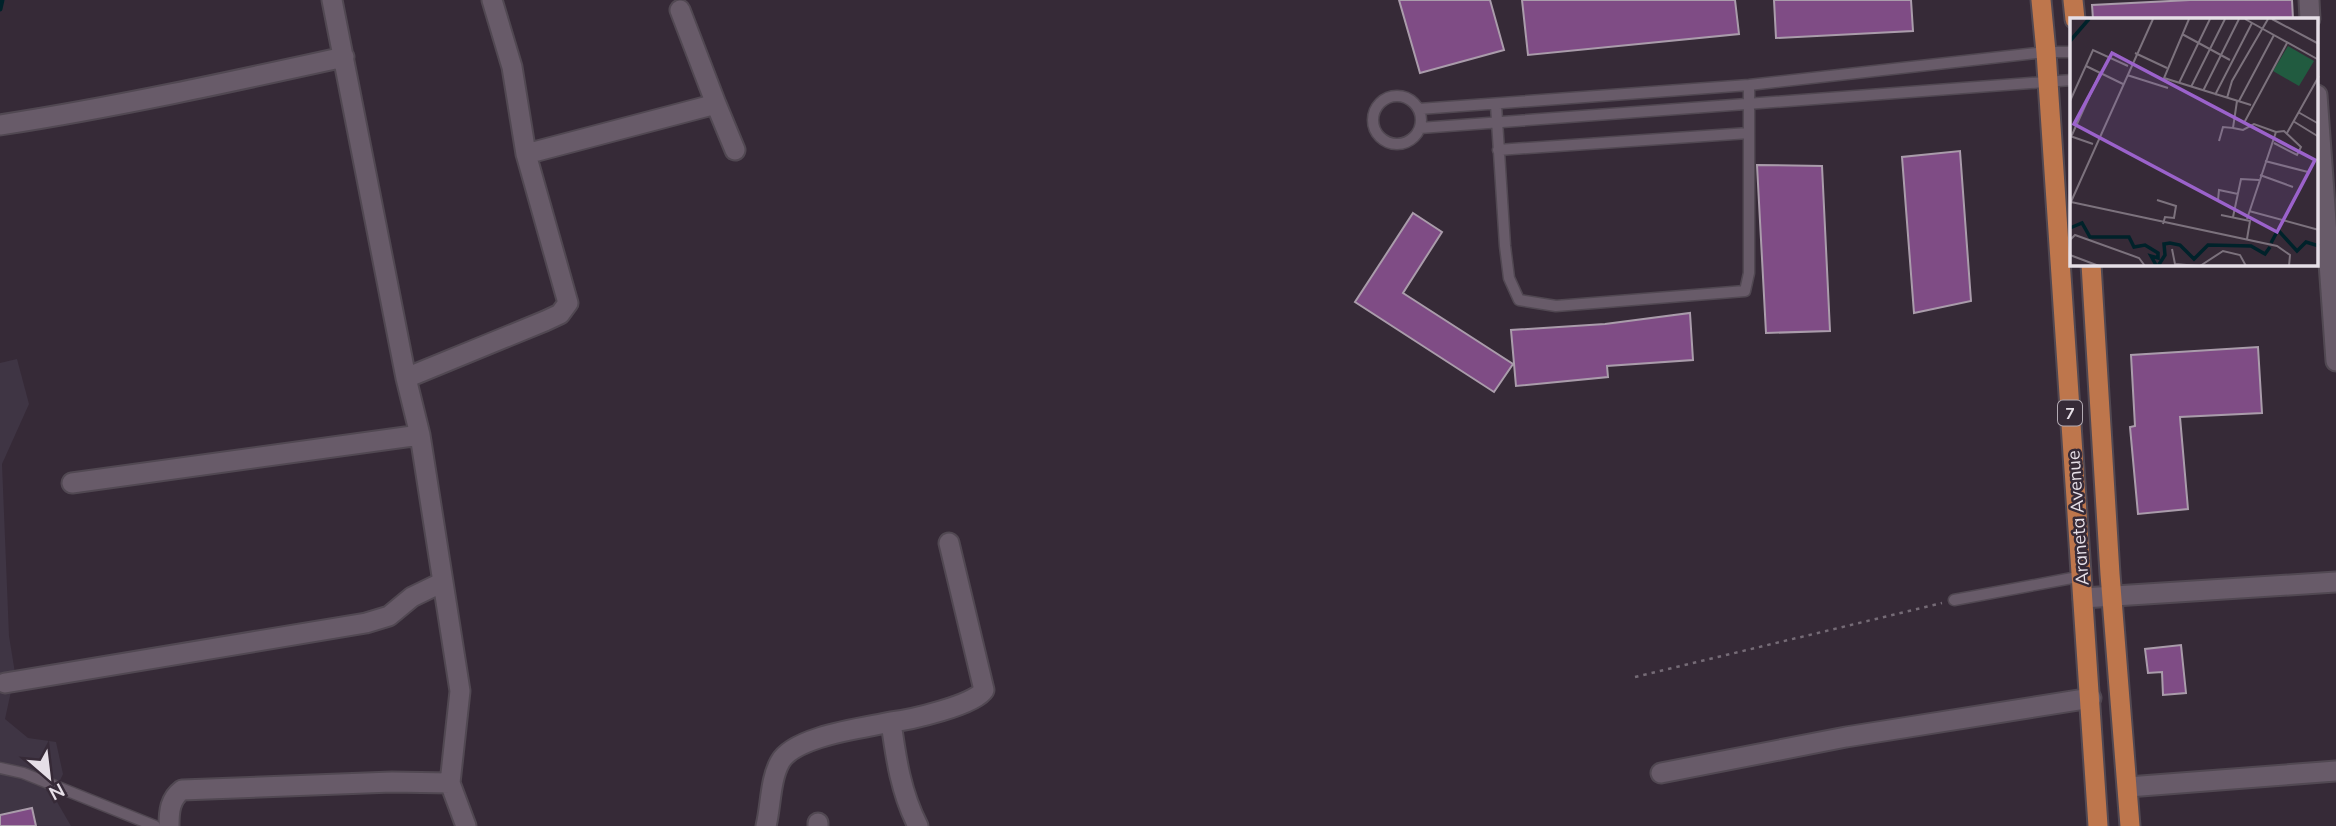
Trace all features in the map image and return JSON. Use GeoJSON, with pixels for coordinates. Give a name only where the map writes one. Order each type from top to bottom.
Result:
{"type":"FeatureCollection","features":[{"type":"Feature","properties":{"kind":"main road","name":"Araneta Avenue"},"geometry":{"type":"LineString","coordinates":[[2041,0],[2083,576],[2098,826]]}},
{"type":"Feature","properties":{"kind":"main road"},"geometry":{"type":"LineString","coordinates":[[2073,0],[2075,18]]}},
{"type":"Feature","properties":{"kind":"main road","name":"Araneta Avenue"},"geometry":{"type":"LineString","coordinates":[[2091,266],[2130,826]]}},
{"type":"Feature","properties":{"kind":"main road"},"geometry":{"type":"LineString","coordinates":[[2072,429],[2101,427]]}},
{"type":"Feature","properties":{"kind":"street"},"geometry":{"type":"LineString","coordinates":[[332,0],[406,378],[420,435],[460,691],[450,783],[466,826]]}},
{"type":"Feature","properties":{"kind":"street"},"geometry":{"type":"LineString","coordinates":[[406,378],[552,318],[560,314],[568,303],[527,154],[512,67],[492,0]]}},
{"type":"Feature","properties":{"kind":"street"},"geometry":{"type":"LineString","coordinates":[[2309,0],[2311,18]]}},
{"type":"Feature","properties":{"kind":"street"},"geometry":{"type":"LineString","coordinates":[[680,10],[735,150]]}},
{"type":"Feature","properties":{"kind":"street"},"geometry":{"type":"LineString","coordinates":[[0,125],[213,86],[344,57]]}},
{"type":"Feature","properties":{"kind":"street"},"geometry":{"type":"LineString","coordinates":[[527,154],[716,104]]}},
{"type":"Feature","properties":{"kind":"street"},"geometry":{"type":"LineString","coordinates":[[2318,109],[2336,362]]}},
{"type":"Feature","properties":{"kind":"street"},"geometry":{"type":"LineString","coordinates":[[72,483],[420,435]]}},
{"type":"Feature","properties":{"kind":"street"},"geometry":{"type":"LineString","coordinates":[[766,826],[780,760],[789,750],[805,742],[891,722],[916,719],[976,698],[984,690],[949,543]]}},
{"type":"Feature","properties":{"kind":"street"},"geometry":{"type":"LineString","coordinates":[[5,683],[366,623],[389,616],[412,597],[443,582]]}},
{"type":"Feature","properties":{"kind":"street"},"geometry":{"type":"LineString","coordinates":[[2083,598],[2336,582]]}},
{"type":"Feature","properties":{"kind":"street"},"geometry":{"type":"LineString","coordinates":[[1661,773],[1846,737],[2091,698]]}},
{"type":"Feature","properties":{"kind":"street"},"geometry":{"type":"LineString","coordinates":[[891,722],[900,782],[918,826]]}},
{"type":"Feature","properties":{"kind":"street"},"geometry":{"type":"LineString","coordinates":[[2128,787],[2336,771]]}},
{"type":"Feature","properties":{"kind":"street"},"geometry":{"type":"LineString","coordinates":[[169,826],[169,812],[174,796],[182,790],[392,782],[450,783]]}},
{"type":"Feature","properties":{"kind":"lane"},"geometry":{"type":"LineString","coordinates":[[1419,109],[1749,85],[2046,52],[2070,52]]}},
{"type":"Feature","properties":{"kind":"lane"},"geometry":{"type":"LineString","coordinates":[[1819,78],[1820,98]]}},
{"type":"Feature","properties":{"kind":"lane"},"geometry":{"type":"LineString","coordinates":[[1420,128],[2070,80]]}},
{"type":"Feature","properties":{"kind":"lane"},"geometry":{"type":"LineString","coordinates":[[1496,105],[1509,278],[1519,300],[1556,306],[1745,291],[1749,273],[1749,85]]}},
{"type":"Feature","properties":{"kind":"lane"},"geometry":{"type":"LineString","coordinates":[[1670,91],[1670,109]]}},
{"type":"Feature","properties":{"kind":"lane"},"geometry":{"type":"LineString","coordinates":[[1397,95],[1406,97],[1419,109],[1420,128],[1415,137],[1406,143],[1387,143],[1378,137],[1373,128],[1372,113],[1380,102],[1397,95]]}},
{"type":"Feature","properties":{"kind":"lane"},"geometry":{"type":"LineString","coordinates":[[1621,95],[1622,113]]}},
{"type":"Feature","properties":{"kind":"lane"},"geometry":{"type":"LineString","coordinates":[[1498,150],[1749,133]]}},
{"type":"Feature","properties":{"kind":"lane"},"geometry":{"type":"LineString","coordinates":[[1954,600],[2083,576]]}},
{"type":"Feature","properties":{"kind":"lane"},"geometry":{"type":"LineString","coordinates":[[0,768],[23,772],[155,826]]}},
{"type":"Feature","properties":{"kind":"path"},"geometry":{"type":"LineString","coordinates":[[1635,677],[1954,600]]}},
{"type":"Feature","properties":{"kind":"shaded area"},"geometry":{"type":"Polygon","coordinates":[[[17,359],[29,404],[2,464],[9,636],[15,673],[5,719],[28,738],[56,742],[63,774],[53,795],[71,826],[0,826],[0,363],[17,359]]]}},
{"type":"Feature","properties":{"kind":"building"},"geometry":{"type":"Polygon","coordinates":[[[1399,0],[1490,0],[1504,50],[1420,73],[1399,0]]]}},
{"type":"Feature","properties":{"kind":"building"},"geometry":{"type":"Polygon","coordinates":[[[1522,0],[1735,0],[1739,34],[1528,55],[1522,0]]]}},
{"type":"Feature","properties":{"kind":"building"},"geometry":{"type":"Polygon","coordinates":[[[1774,0],[1911,0],[1913,31],[1776,38],[1774,0]]]}},
{"type":"Feature","properties":{"kind":"building"},"geometry":{"type":"Polygon","coordinates":[[[2190,0],[2292,0],[2293,18],[2093,18],[2092,5],[2190,0]]]}},
{"type":"Feature","properties":{"kind":"building"},"geometry":{"type":"Polygon","coordinates":[[[1960,151],[1971,301],[1914,313],[1902,157],[1960,151]]]}},
{"type":"Feature","properties":{"kind":"building"},"geometry":{"type":"Polygon","coordinates":[[[1757,165],[1822,166],[1830,331],[1766,333],[1757,165]]]}},
{"type":"Feature","properties":{"kind":"building"},"geometry":{"type":"Polygon","coordinates":[[[1413,213],[1442,232],[1403,293],[1513,364],[1494,392],[1355,302],[1413,213]]]}},
{"type":"Feature","properties":{"kind":"building"},"geometry":{"type":"Polygon","coordinates":[[[1690,313],[1693,360],[1607,366],[1608,377],[1516,386],[1511,330],[1605,324],[1690,313]]]}},
{"type":"Feature","properties":{"kind":"building"},"geometry":{"type":"Polygon","coordinates":[[[2258,347],[2262,413],[2180,417],[2188,509],[2138,514],[2130,427],[2135,426],[2131,355],[2258,347]]]}},
{"type":"Feature","properties":{"kind":"building"},"geometry":{"type":"Polygon","coordinates":[[[2181,645],[2186,693],[2163,695],[2162,672],[2148,673],[2145,649],[2181,645]]]}},
{"type":"Feature","properties":{"kind":"building"},"geometry":{"type":"Polygon","coordinates":[[[32,808],[36,826],[0,826],[0,815],[32,808]]]}},
{"type":"Feature","properties":{"kind":"waterway"},"geometry":{"type":"LineString","coordinates":[[0,9],[2,0]]}}]}
